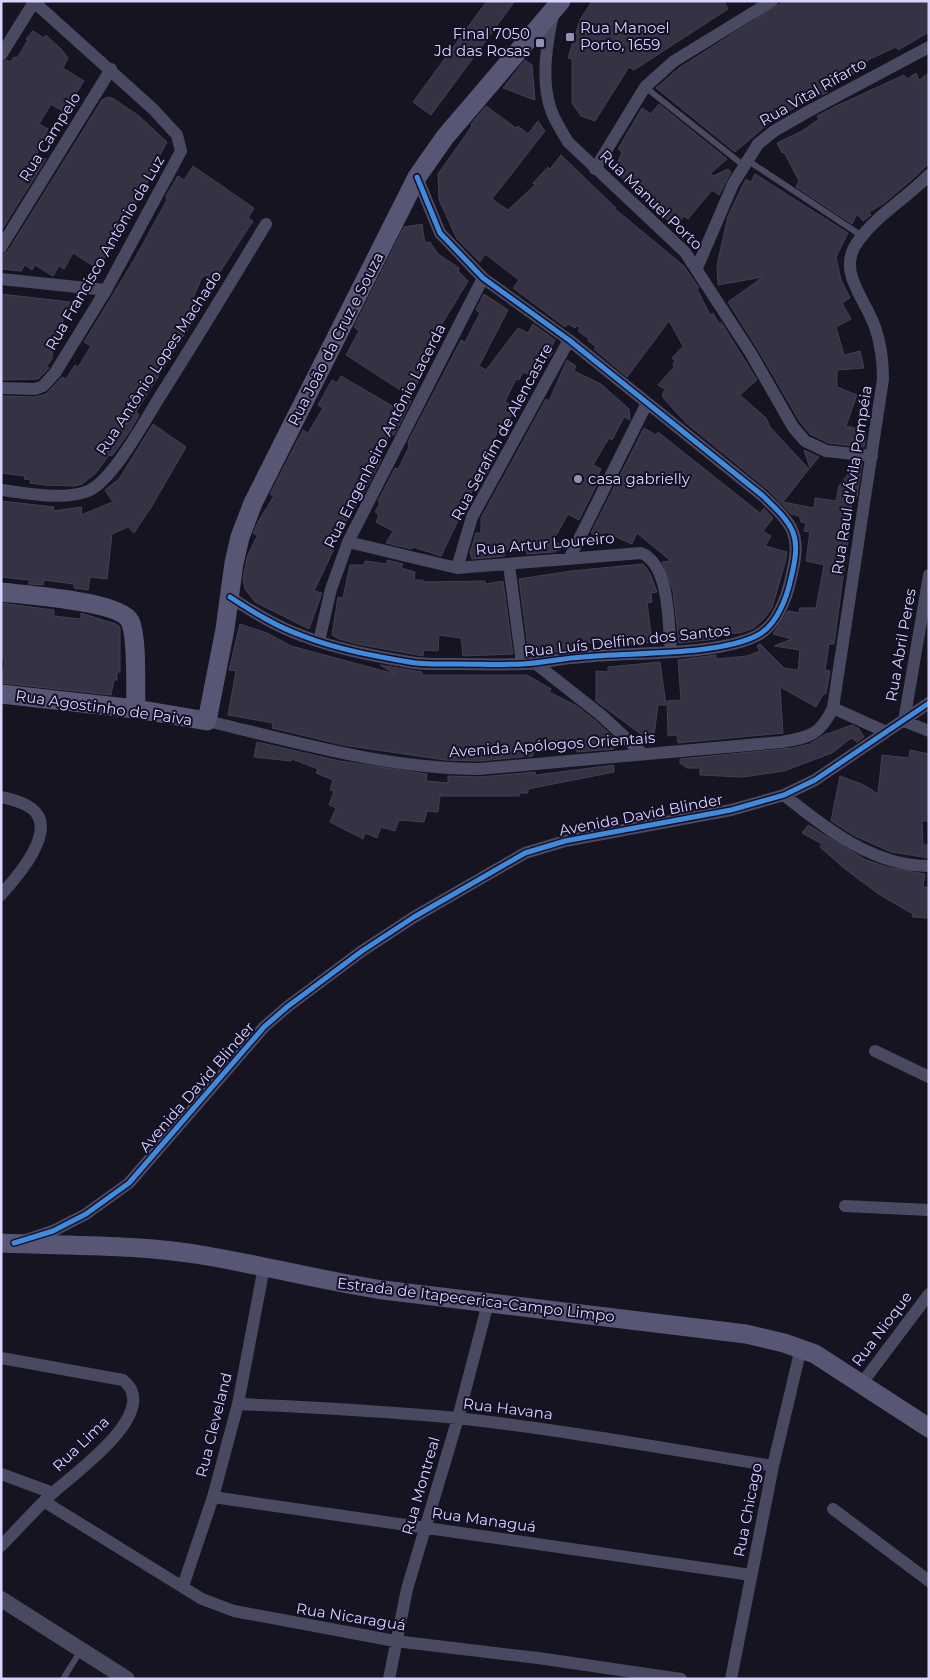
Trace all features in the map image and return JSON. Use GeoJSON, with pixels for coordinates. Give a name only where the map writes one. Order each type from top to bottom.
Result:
{"type":"FeatureCollection","features":[{"type":"Feature","properties":{"kind":"main road","name":"Rua João da Cruz e Souza"},"geometry":{"type":"LineString","coordinates":[[207,721],[230,597],[234,564],[240,537],[253,503],[418,178],[445,138],[557,6]]}},
{"type":"Feature","properties":{"kind":"main road"},"geometry":{"type":"LineString","coordinates":[[1,592],[93,604],[115,609],[125,614],[133,632],[136,709]]}},
{"type":"Feature","properties":{"kind":"main road","name":"Rua Agostinho de Paiva"},"geometry":{"type":"LineString","coordinates":[[1,694],[136,709],[207,721]]}},
{"type":"Feature","properties":{"kind":"main road","name":"Estrada de Itapecerica-Campo Limpo"},"geometry":{"type":"LineString","coordinates":[[8,1243],[166,1251],[206,1256],[338,1283],[746,1334],[801,1348],[862,1383],[929,1428]]}},
{"type":"Feature","properties":{"kind":"street"},"geometry":{"type":"LineString","coordinates":[[595,169],[645,87],[674,61],[772,1]]}},
{"type":"Feature","properties":{"kind":"street"},"geometry":{"type":"LineString","coordinates":[[1,55],[33,2]]}},
{"type":"Feature","properties":{"kind":"street","name":"Rua Francisco Antônio da Luz"},"geometry":{"type":"LineString","coordinates":[[1,388],[35,389],[49,381],[106,290],[181,151],[177,135],[166,122],[111,69],[33,2]]}},
{"type":"Feature","properties":{"kind":"street","name":"Rua Manuel Porto"},"geometry":{"type":"LineString","coordinates":[[557,6],[546,62],[550,106],[555,121],[568,142],[595,169],[667,233],[697,268],[750,352],[793,427],[805,442],[826,452],[872,456]]}},
{"type":"Feature","properties":{"kind":"street","name":"Rua Vital Rifarto"},"geometry":{"type":"LineString","coordinates":[[697,268],[745,162],[758,144],[774,131],[929,47]]}},
{"type":"Feature","properties":{"kind":"street","name":"Rua Campelo"},"geometry":{"type":"LineString","coordinates":[[1,247],[111,69]]}},
{"type":"Feature","properties":{"kind":"street","name":"Rua Raul d'Ávila Pompéia"},"geometry":{"type":"LineString","coordinates":[[833,708],[881,404],[882,355],[875,327],[856,290],[850,272],[851,252],[862,236],[929,175]]}},
{"type":"Feature","properties":{"kind":"street","name":"Rua Luís Delfino dos Santos"},"geometry":{"type":"LineString","coordinates":[[230,597],[286,629],[318,642],[412,662],[528,663],[583,656],[671,651],[739,643],[759,635],[772,624],[790,585],[797,544],[793,530],[785,517],[774,506],[568,340],[483,278],[440,234],[418,178]]}},
{"type":"Feature","properties":{"kind":"street","name":"Rua Antônio Lopes Machado"},"geometry":{"type":"LineString","coordinates":[[1,490],[44,495],[71,495],[89,490],[97,485],[126,450],[266,224]]}},
{"type":"Feature","properties":{"kind":"street","name":"Rua Engenheiro Antônio Lacerda"},"geometry":{"type":"LineString","coordinates":[[318,642],[330,589],[348,542],[483,278]]}},
{"type":"Feature","properties":{"kind":"street"},"geometry":{"type":"LineString","coordinates":[[1,279],[106,290]]}},
{"type":"Feature","properties":{"kind":"street","name":"Rua Serafim de Alencastre"},"geometry":{"type":"LineString","coordinates":[[457,568],[472,517],[568,340]]}},
{"type":"Feature","properties":{"kind":"street"},"geometry":{"type":"LineString","coordinates":[[569,559],[647,403]]}},
{"type":"Feature","properties":{"kind":"street","name":"Rua Artur Loureiro"},"geometry":{"type":"LineString","coordinates":[[348,542],[457,568],[641,553],[649,556],[662,578],[671,651]]}},
{"type":"Feature","properties":{"kind":"street"},"geometry":{"type":"LineString","coordinates":[[509,565],[528,663],[601,715],[643,754]]}},
{"type":"Feature","properties":{"kind":"street","name":"Rua Abril Peres"},"geometry":{"type":"LineString","coordinates":[[904,721],[929,575]]}},
{"type":"Feature","properties":{"kind":"street","name":"Avenida David Blinder"},"geometry":{"type":"LineString","coordinates":[[8,1243],[53,1231],[86,1214],[129,1184],[264,1027],[362,951],[414,917],[525,853],[565,841],[735,809],[784,795],[815,780],[884,731],[904,721],[929,703]]}},
{"type":"Feature","properties":{"kind":"street"},"geometry":{"type":"LineString","coordinates":[[833,708],[884,731]]}},
{"type":"Feature","properties":{"kind":"street","name":"Avenida Apólogos Orientais"},"geometry":{"type":"LineString","coordinates":[[207,721],[386,761],[439,769],[479,769],[734,748],[804,738],[820,730],[833,708]]}},
{"type":"Feature","properties":{"kind":"street"},"geometry":{"type":"LineString","coordinates":[[904,721],[929,730]]}},
{"type":"Feature","properties":{"kind":"street"},"geometry":{"type":"LineString","coordinates":[[784,795],[871,854],[902,864],[929,866]]}},
{"type":"Feature","properties":{"kind":"street"},"geometry":{"type":"LineString","coordinates":[[1,797],[30,807],[37,814],[41,825],[40,838],[31,858],[1,895]]}},
{"type":"Feature","properties":{"kind":"street"},"geometry":{"type":"LineString","coordinates":[[875,1051],[929,1077]]}},
{"type":"Feature","properties":{"kind":"street"},"geometry":{"type":"LineString","coordinates":[[845,1206],[929,1210]]}},
{"type":"Feature","properties":{"kind":"street","name":"Rua Cleveland"},"geometry":{"type":"LineString","coordinates":[[183,1586],[213,1497],[238,1404],[264,1267]]}},
{"type":"Feature","properties":{"kind":"street","name":"Rua Nioque"},"geometry":{"type":"LineString","coordinates":[[862,1383],[929,1294]]}},
{"type":"Feature","properties":{"kind":"street","name":"Rua Montreal"},"geometry":{"type":"LineString","coordinates":[[388,1679],[395,1641],[416,1555],[426,1528],[458,1418],[488,1303]]}},
{"type":"Feature","properties":{"kind":"street","name":"Rua Chicago"},"geometry":{"type":"LineString","coordinates":[[731,1679],[773,1466],[801,1348]]}},
{"type":"Feature","properties":{"kind":"street","name":"Rua Lima"},"geometry":{"type":"LineString","coordinates":[[1,1358],[123,1380],[130,1388],[132,1408],[119,1433],[49,1497],[1,1546]]}},
{"type":"Feature","properties":{"kind":"street","name":"Rua Havana"},"geometry":{"type":"LineString","coordinates":[[238,1404],[342,1408],[458,1418],[591,1436],[773,1466]]}},
{"type":"Feature","properties":{"kind":"street","name":"Rua Nicaraguá"},"geometry":{"type":"LineString","coordinates":[[1,1474],[49,1497],[115,1548],[183,1586],[202,1599],[241,1613],[395,1641],[538,1658],[682,1679]]}},
{"type":"Feature","properties":{"kind":"street","name":"Rua Managuá"},"geometry":{"type":"LineString","coordinates":[[213,1497],[751,1575]]}},
{"type":"Feature","properties":{"kind":"street"},"geometry":{"type":"LineString","coordinates":[[833,1509],[929,1581]]}},
{"type":"Feature","properties":{"kind":"street"},"geometry":{"type":"LineString","coordinates":[[1,1599],[128,1679]]}},
{"type":"Feature","properties":{"kind":"lane"},"geometry":{"type":"LineString","coordinates":[[645,87],[745,162],[862,236]]}},
{"type":"Feature","properties":{"kind":"lane"},"geometry":{"type":"LineString","coordinates":[[63,1679],[82,1649]]}},
{"type":"Feature","properties":{"kind":"building"},"geometry":{"type":"Polygon","coordinates":[[[487,1],[515,1],[431,115],[413,102],[487,1]]]}},
{"type":"Feature","properties":{"kind":"building"},"geometry":{"type":"Polygon","coordinates":[[[592,1],[724,1],[728,9],[634,70],[629,67],[595,121],[581,116],[572,103],[572,59],[568,58],[580,20],[592,1]]]}},
{"type":"Feature","properties":{"kind":"building"},"geometry":{"type":"Polygon","coordinates":[[[784,1],[927,1],[929,5],[929,32],[898,50],[896,47],[870,59],[854,73],[844,76],[843,72],[824,82],[828,92],[801,104],[768,124],[735,152],[656,88],[679,68],[784,1]]]}},
{"type":"Feature","properties":{"kind":"building"},"geometry":{"type":"Polygon","coordinates":[[[33,31],[44,38],[46,35],[62,50],[68,58],[63,68],[84,81],[64,112],[51,104],[39,124],[48,129],[46,133],[48,135],[37,154],[46,159],[1,231],[1,63],[7,60],[10,62],[14,57],[17,58],[28,40],[26,39],[33,31]]]}},
{"type":"Feature","properties":{"kind":"building"},"geometry":{"type":"Polygon","coordinates":[[[525,60],[532,65],[535,100],[503,88],[525,60]]]}},
{"type":"Feature","properties":{"kind":"building"},"geometry":{"type":"Polygon","coordinates":[[[916,73],[919,80],[929,73],[929,163],[915,177],[883,204],[869,212],[871,215],[863,221],[857,214],[852,224],[796,187],[799,181],[784,152],[782,153],[777,143],[802,131],[819,119],[817,116],[836,106],[904,75],[907,79],[916,73]]]}},
{"type":"Feature","properties":{"kind":"building"},"geometry":{"type":"Polygon","coordinates":[[[108,97],[139,116],[167,142],[147,179],[149,180],[98,269],[73,253],[64,269],[59,266],[53,276],[35,265],[32,270],[25,265],[21,271],[1,269],[1,255],[8,251],[102,100],[108,97]]]}},
{"type":"Feature","properties":{"kind":"building"},"geometry":{"type":"Polygon","coordinates":[[[659,104],[727,159],[711,173],[713,176],[728,169],[731,172],[719,195],[712,190],[688,219],[684,216],[678,224],[673,220],[671,223],[663,216],[666,212],[640,195],[643,192],[618,175],[616,167],[622,152],[618,149],[642,108],[651,114],[659,104]]]}},
{"type":"Feature","properties":{"kind":"building"},"geometry":{"type":"Polygon","coordinates":[[[486,106],[516,128],[518,126],[528,134],[538,121],[545,131],[492,199],[508,210],[535,185],[533,183],[548,167],[550,169],[561,155],[615,209],[684,266],[699,288],[697,289],[710,315],[713,313],[722,328],[721,322],[757,380],[740,395],[766,418],[770,427],[809,469],[783,502],[814,508],[815,498],[836,501],[839,486],[849,473],[851,462],[862,463],[857,497],[853,495],[834,644],[829,644],[825,670],[830,671],[826,694],[824,693],[816,707],[780,687],[783,733],[678,743],[677,735],[668,736],[667,701],[681,700],[678,660],[716,655],[716,659],[747,656],[760,651],[757,646],[760,644],[784,668],[798,670],[800,650],[774,646],[792,639],[773,634],[788,611],[799,613],[800,608],[816,608],[824,565],[806,561],[810,532],[804,531],[806,523],[801,522],[799,516],[791,514],[768,490],[686,423],[664,399],[662,395],[665,389],[658,385],[674,367],[673,363],[676,361],[672,358],[683,346],[669,321],[627,377],[594,349],[596,347],[588,341],[589,339],[578,331],[580,328],[577,326],[575,328],[568,324],[565,327],[513,288],[519,280],[485,254],[480,262],[457,239],[439,200],[438,174],[472,126],[471,124],[486,106]]]}},
{"type":"Feature","properties":{"kind":"building"},"geometry":{"type":"Polygon","coordinates":[[[193,166],[254,208],[248,218],[253,221],[214,281],[205,276],[202,277],[192,301],[199,305],[194,312],[197,314],[136,412],[139,415],[130,431],[112,456],[109,455],[96,473],[82,484],[74,486],[44,485],[30,483],[31,480],[24,479],[25,476],[1,473],[1,396],[35,397],[46,394],[62,377],[66,379],[75,365],[78,367],[91,346],[84,342],[134,260],[167,200],[166,196],[178,176],[184,180],[193,166]]]}},
{"type":"Feature","properties":{"kind":"building"},"geometry":{"type":"Polygon","coordinates":[[[755,174],[848,233],[836,257],[841,280],[850,298],[842,303],[851,319],[836,327],[844,355],[860,351],[864,368],[837,370],[837,387],[857,395],[846,426],[862,430],[861,433],[866,435],[864,447],[828,443],[810,434],[800,422],[728,302],[763,277],[718,285],[717,265],[728,216],[746,179],[751,182],[755,174]]]}},
{"type":"Feature","properties":{"kind":"building"},"geometry":{"type":"Polygon","coordinates":[[[422,224],[425,243],[430,242],[438,254],[459,268],[458,271],[468,281],[428,347],[433,350],[411,397],[346,355],[359,331],[354,327],[404,227],[422,224]]]}},
{"type":"Feature","properties":{"kind":"building"},"geometry":{"type":"Polygon","coordinates":[[[1,294],[70,302],[68,313],[64,312],[60,342],[53,341],[52,359],[47,366],[49,368],[38,379],[1,380],[1,294]]]}},
{"type":"Feature","properties":{"kind":"building"},"geometry":{"type":"Polygon","coordinates":[[[484,294],[508,310],[479,366],[486,370],[518,328],[528,333],[533,324],[555,340],[550,350],[553,352],[535,377],[523,372],[519,380],[516,379],[505,402],[509,404],[505,411],[512,414],[505,427],[501,425],[489,450],[497,455],[483,480],[480,479],[480,475],[441,556],[413,547],[412,549],[386,543],[393,531],[376,522],[379,515],[375,512],[380,503],[378,501],[395,468],[398,469],[409,447],[408,442],[461,340],[465,342],[480,313],[476,310],[484,294]]]}},
{"type":"Feature","properties":{"kind":"building"},"geometry":{"type":"Polygon","coordinates":[[[567,360],[576,366],[574,371],[601,384],[629,409],[630,420],[624,417],[612,440],[609,438],[593,465],[601,469],[596,479],[599,480],[579,520],[568,514],[553,541],[565,547],[554,552],[527,554],[527,551],[505,550],[505,556],[472,559],[470,553],[476,533],[481,533],[481,518],[546,399],[549,401],[567,360]]]}},
{"type":"Feature","properties":{"kind":"building"},"geometry":{"type":"Polygon","coordinates":[[[341,376],[401,411],[408,399],[411,401],[394,435],[390,434],[378,459],[381,460],[363,494],[332,544],[334,549],[314,591],[322,593],[309,629],[255,602],[245,589],[243,579],[247,557],[257,536],[253,533],[274,496],[270,494],[303,430],[308,433],[323,408],[318,405],[332,380],[337,383],[341,376]]]}},
{"type":"Feature","properties":{"kind":"building"},"geometry":{"type":"Polygon","coordinates":[[[153,424],[186,447],[134,533],[128,527],[112,534],[107,579],[90,577],[88,590],[74,588],[74,584],[44,580],[43,585],[29,584],[29,580],[1,577],[1,501],[54,507],[53,511],[82,507],[81,515],[113,502],[105,490],[119,479],[153,424]]]}},
{"type":"Feature","properties":{"kind":"building"},"geometry":{"type":"Polygon","coordinates":[[[644,428],[656,435],[658,432],[760,513],[764,508],[773,518],[763,531],[771,536],[765,546],[787,552],[772,608],[754,628],[740,633],[716,634],[716,639],[679,643],[673,591],[662,562],[671,561],[637,533],[632,544],[605,532],[602,539],[591,533],[644,428]]]}},
{"type":"Feature","properties":{"kind":"building"},"geometry":{"type":"Polygon","coordinates":[[[804,450],[819,457],[810,468],[804,450]]]}},
{"type":"Feature","properties":{"kind":"building"},"geometry":{"type":"Polygon","coordinates":[[[387,560],[403,564],[401,568],[415,572],[414,580],[423,580],[423,582],[485,581],[486,584],[503,581],[513,654],[463,656],[461,638],[439,635],[438,651],[424,650],[423,656],[357,644],[332,635],[338,597],[343,598],[350,565],[364,565],[365,561],[387,564],[387,560]]]}},
{"type":"Feature","properties":{"kind":"building"},"geometry":{"type":"Polygon","coordinates":[[[643,564],[650,573],[657,592],[651,593],[652,602],[647,603],[652,642],[609,646],[609,641],[594,642],[580,644],[581,649],[529,655],[519,579],[571,571],[643,564]]]}},
{"type":"Feature","properties":{"kind":"building"},"geometry":{"type":"Polygon","coordinates":[[[1,603],[54,610],[54,616],[81,619],[81,613],[120,627],[120,672],[117,672],[117,680],[114,680],[111,695],[2,683],[5,660],[1,660],[1,603]]]}},
{"type":"Feature","properties":{"kind":"building"},"geometry":{"type":"Polygon","coordinates":[[[240,624],[267,633],[291,646],[395,674],[380,665],[422,672],[422,675],[527,675],[551,689],[549,692],[577,706],[596,721],[614,738],[614,749],[577,752],[576,749],[562,749],[533,752],[533,756],[479,761],[445,760],[343,745],[272,728],[273,723],[228,715],[236,671],[229,670],[240,624]]]}},
{"type":"Feature","properties":{"kind":"building"},"geometry":{"type":"Polygon","coordinates":[[[660,662],[666,705],[658,705],[653,743],[596,701],[596,671],[608,672],[608,667],[660,662]]]}},
{"type":"Feature","properties":{"kind":"building"},"geometry":{"type":"Polygon","coordinates":[[[852,725],[859,729],[864,737],[857,742],[851,738],[832,753],[784,771],[743,777],[700,775],[700,768],[687,768],[680,763],[680,759],[793,748],[810,744],[824,735],[852,725]]]}},
{"type":"Feature","properties":{"kind":"building"},"geometry":{"type":"Polygon","coordinates":[[[257,742],[340,761],[427,774],[426,781],[448,783],[448,776],[480,777],[535,772],[536,775],[614,765],[614,772],[528,789],[528,793],[520,793],[519,796],[440,796],[438,812],[427,811],[424,822],[399,820],[395,831],[381,827],[377,838],[365,833],[363,839],[330,822],[336,808],[329,805],[334,791],[330,790],[333,780],[316,773],[318,769],[292,759],[291,761],[254,757],[257,742]]]}},
{"type":"Feature","properties":{"kind":"building"},"geometry":{"type":"Polygon","coordinates":[[[910,750],[929,754],[929,821],[922,821],[923,845],[929,845],[929,858],[891,852],[855,836],[831,821],[840,776],[864,785],[878,794],[882,755],[909,758],[910,750]]]}},
{"type":"Feature","properties":{"kind":"building"},"geometry":{"type":"Polygon","coordinates":[[[808,825],[866,860],[887,867],[925,874],[923,887],[929,888],[929,918],[912,917],[913,914],[880,895],[845,869],[820,847],[822,844],[802,833],[808,825]]]}},
{"type":"Feature","properties":{"kind":"cycle path"},"geometry":{"type":"LineString","coordinates":[[230,597],[275,624],[316,641],[369,655],[415,663],[434,664],[523,664],[602,655],[673,652],[721,647],[758,635],[771,625],[784,602],[796,551],[793,532],[782,515],[763,496],[569,340],[483,278],[440,233],[417,177]]}},
{"type":"Feature","properties":{"kind":"cycle path"},"geometry":{"type":"LineString","coordinates":[[14,1243],[53,1231],[86,1214],[129,1183],[264,1027],[287,1007],[362,951],[414,917],[525,853],[565,841],[731,810],[784,795],[815,780],[929,703]]}},
{"type":"Feature","properties":{"kind":"place","name":"Rua Manoel Porto, 1659"},"geometry":{"type":"Point","coordinates":[570,37]}},
{"type":"Feature","properties":{"kind":"place","name":"Final 7050 Jd das Rosas"},"geometry":{"type":"Point","coordinates":[540,43]}},
{"type":"Feature","properties":{"kind":"place","name":"casa gabrielly"},"geometry":{"type":"Point","coordinates":[578,479]}}]}
